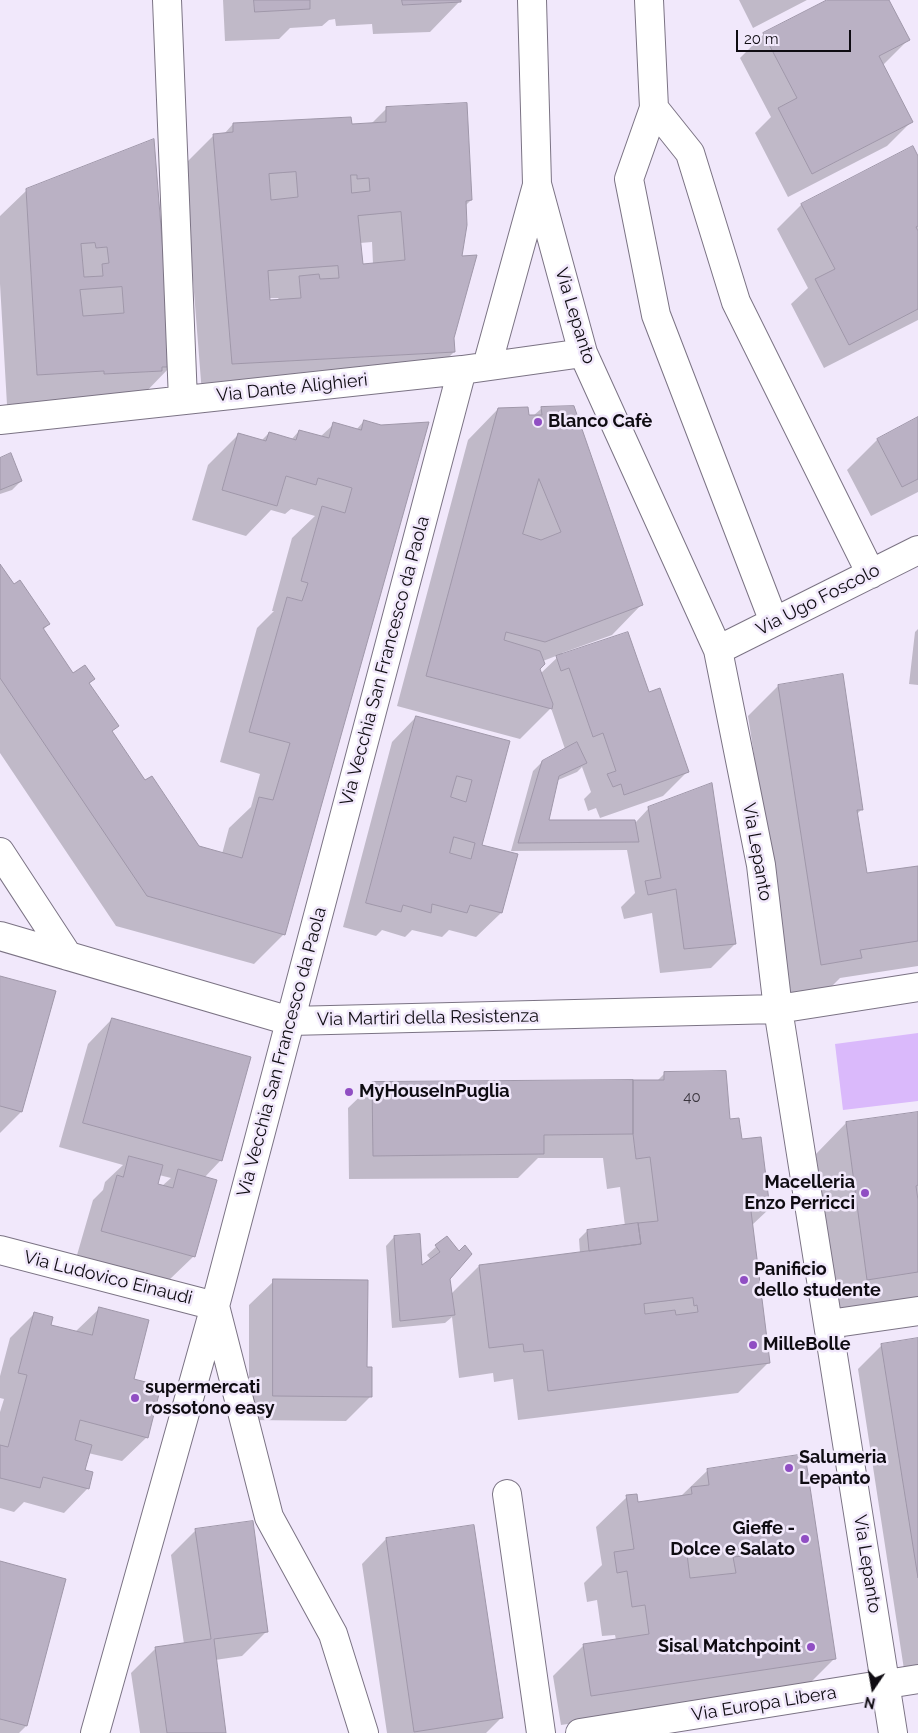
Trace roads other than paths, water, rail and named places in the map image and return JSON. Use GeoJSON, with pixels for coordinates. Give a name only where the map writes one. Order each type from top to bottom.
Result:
{"type":"FeatureCollection","features":[{"type":"Feature","properties":{"kind":"street"},"geometry":{"type":"LineString","coordinates":[[167,0],[184,400]]}},
{"type":"Feature","properties":{"kind":"street","name":"Via Lepanto"},"geometry":{"type":"LineString","coordinates":[[532,0],[537,184],[583,353],[718,650],[761,865],[778,1009],[893,1733]]}},
{"type":"Feature","properties":{"kind":"street"},"geometry":{"type":"LineString","coordinates":[[648,0],[654,108],[629,179],[656,316],[774,622]]}},
{"type":"Feature","properties":{"kind":"street"},"geometry":{"type":"LineString","coordinates":[[654,108],[690,153],[736,302],[871,574]]}},
{"type":"Feature","properties":{"kind":"street","name":"Via Vecchia San Francesco da Paola"},"geometry":{"type":"LineString","coordinates":[[95,1733],[215,1306],[290,1021],[474,368],[537,184]]}},
{"type":"Feature","properties":{"kind":"street","name":"Via Dante Alighieri"},"geometry":{"type":"LineString","coordinates":[[0,420],[474,368],[583,353]]}},
{"type":"Feature","properties":{"kind":"street","name":"Via Ugo Foscolo"},"geometry":{"type":"LineString","coordinates":[[718,650],[918,550]]}},
{"type":"Feature","properties":{"kind":"street"},"geometry":{"type":"LineString","coordinates":[[0,852],[68,956]]}},
{"type":"Feature","properties":{"kind":"street","name":"Via Martiri della Resistenza"},"geometry":{"type":"LineString","coordinates":[[0,936],[290,1021],[778,1009],[918,987]]}},
{"type":"Feature","properties":{"kind":"street","name":"Via Ludovico Einaudi"},"geometry":{"type":"LineString","coordinates":[[0,1250],[215,1306]]}},
{"type":"Feature","properties":{"kind":"street"},"geometry":{"type":"LineString","coordinates":[[215,1306],[269,1517],[333,1634],[364,1733]]}},
{"type":"Feature","properties":{"kind":"street"},"geometry":{"type":"LineString","coordinates":[[829,1324],[918,1311]]}},
{"type":"Feature","properties":{"kind":"street"},"geometry":{"type":"LineString","coordinates":[[507,1494],[541,1733]]}},
{"type":"Feature","properties":{"kind":"street","name":"Via Europa Libera"},"geometry":{"type":"LineString","coordinates":[[580,1733],[918,1679]]}},
{"type":"Feature","properties":{"kind":"place","name":"Blanco Cafè"},"geometry":{"type":"Point","coordinates":[538,422]}},
{"type":"Feature","properties":{"kind":"place","name":"MyHouseInPuglia"},"geometry":{"type":"Point","coordinates":[349,1092]}},
{"type":"Feature","properties":{"kind":"place","name":"Macelleria Enzo Perricci"},"geometry":{"type":"Point","coordinates":[865,1193]}},
{"type":"Feature","properties":{"kind":"place","name":"Panificio dello studente"},"geometry":{"type":"Point","coordinates":[744,1280]}},
{"type":"Feature","properties":{"kind":"place","name":"MilleBolle"},"geometry":{"type":"Point","coordinates":[753,1345]}},
{"type":"Feature","properties":{"kind":"place","name":"supermercati rossotono easy"},"geometry":{"type":"Point","coordinates":[135,1398]}},
{"type":"Feature","properties":{"kind":"place","name":"Salumeria Lepanto"},"geometry":{"type":"Point","coordinates":[789,1468]}},
{"type":"Feature","properties":{"kind":"place","name":"Gieffe - Dolce e Salato"},"geometry":{"type":"Point","coordinates":[805,1539]}},
{"type":"Feature","properties":{"kind":"place","name":"Sisal Matchpoint"},"geometry":{"type":"Point","coordinates":[811,1647]}}]}
